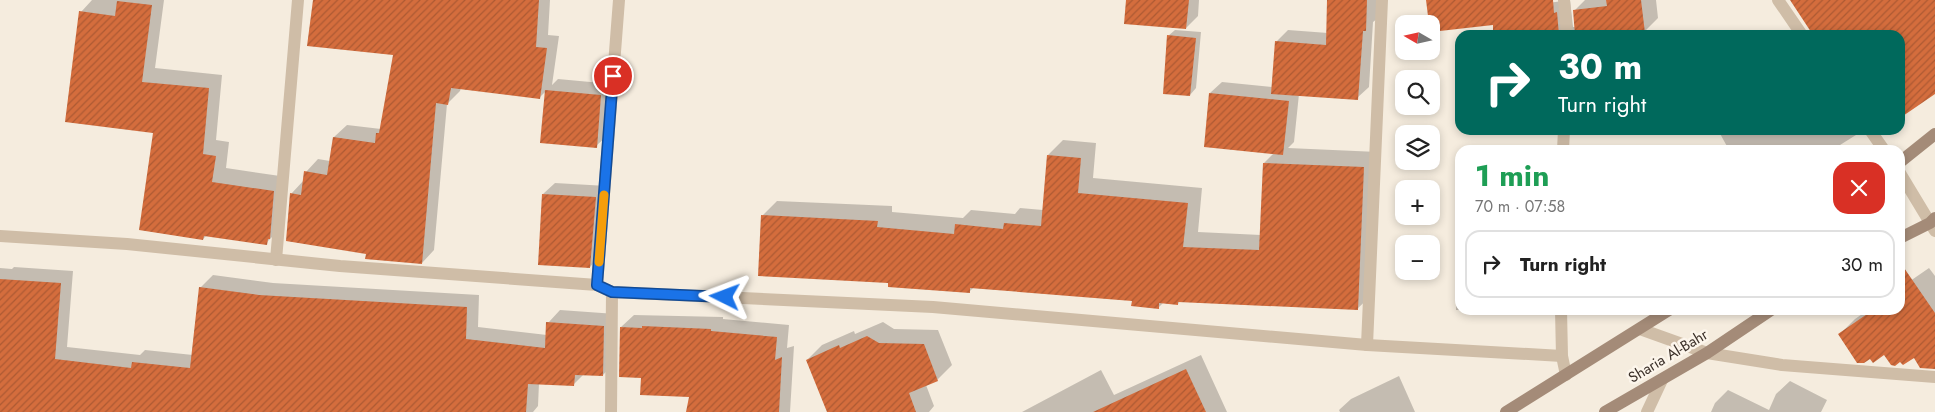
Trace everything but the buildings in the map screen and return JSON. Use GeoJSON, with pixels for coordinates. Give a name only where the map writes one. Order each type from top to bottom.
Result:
{"type":"FeatureCollection","features":[{"type":"Feature","properties":{"kind":"main road"},"geometry":{"type":"LineString","coordinates":[[1905,158],[1935,134]]}},
{"type":"Feature","properties":{"kind":"main road"},"geometry":{"type":"LineString","coordinates":[[1905,236],[1933,224]]}},
{"type":"Feature","properties":{"kind":"main road"},"geometry":{"type":"LineString","coordinates":[[1506,412],[1662,315]]}},
{"type":"Feature","properties":{"kind":"main road","name":"Sharia Al-Bahr"},"geometry":{"type":"LineString","coordinates":[[1605,412],[1707,353],[1764,315]]}},
{"type":"Feature","properties":{"kind":"street"},"geometry":{"type":"LineString","coordinates":[[276,260],[298,0]]}},
{"type":"Feature","properties":{"kind":"street"},"geometry":{"type":"LineString","coordinates":[[597,285],[619,0]]}},
{"type":"Feature","properties":{"kind":"street"},"geometry":{"type":"LineString","coordinates":[[1367,345],[1382,0]]}},
{"type":"Feature","properties":{"kind":"street"},"geometry":{"type":"LineString","coordinates":[[1564,0],[1566,30]]}},
{"type":"Feature","properties":{"kind":"street"},"geometry":{"type":"LineString","coordinates":[[1778,0],[1799,30]]}},
{"type":"Feature","properties":{"kind":"street"},"geometry":{"type":"LineString","coordinates":[[1905,181],[1933,224]]}},
{"type":"Feature","properties":{"kind":"street"},"geometry":{"type":"LineString","coordinates":[[0,236],[127,244],[276,260],[597,285],[612,292],[934,307],[1367,345],[1562,356]]}},
{"type":"Feature","properties":{"kind":"street"},"geometry":{"type":"LineString","coordinates":[[611,412],[612,292]]}},
{"type":"Feature","properties":{"kind":"street"},"geometry":{"type":"LineString","coordinates":[[1561,315],[1562,356],[1566,374]]}},
{"type":"Feature","properties":{"kind":"street"},"geometry":{"type":"LineString","coordinates":[[1640,329],[1707,353],[1782,365],[1935,376]]}},
{"type":"Feature","properties":{"kind":"street"},"geometry":{"type":"LineString","coordinates":[[1646,412],[1662,380]]}},
{"type":"Feature","properties":{"kind":"slow traffic"},"geometry":{"type":"LineString","coordinates":[[599,262],[604,195]]}},
{"type":"Feature","properties":{"kind":"route"},"geometry":{"type":"LineString","coordinates":[[613,76],[597,285],[612,292],[725,297]]}}]}
